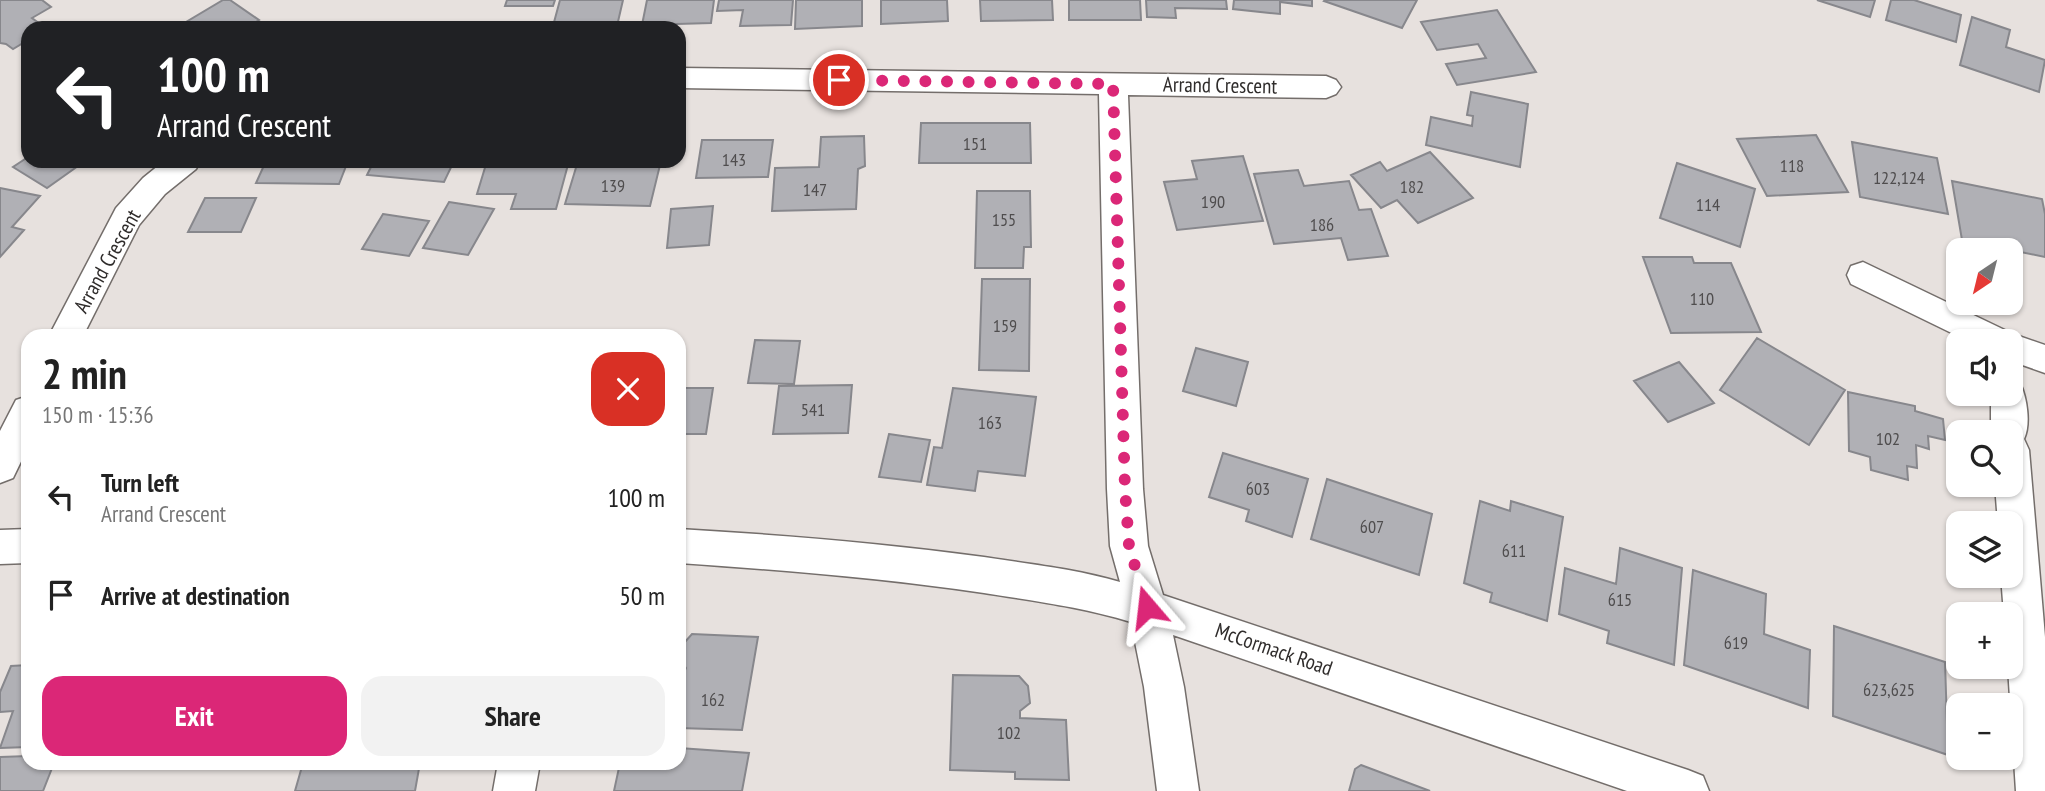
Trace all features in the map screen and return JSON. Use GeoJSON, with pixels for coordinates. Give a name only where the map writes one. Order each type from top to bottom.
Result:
{"type":"FeatureCollection","features":[{"type":"Feature","properties":{"kind":"street","name":"Arrand Crescent"},"geometry":{"type":"LineString","coordinates":[[686,78],[1326,87]]}},
{"type":"Feature","properties":{"kind":"street"},"geometry":{"type":"LineString","coordinates":[[1113,84],[1129,546],[1147,607],[1164,687],[1178,791]]}},
{"type":"Feature","properties":{"kind":"street","name":"Arrand Crescent"},"geometry":{"type":"LineString","coordinates":[[70,329],[127,217],[154,186],[176,168]]}},
{"type":"Feature","properties":{"kind":"street"},"geometry":{"type":"LineString","coordinates":[[1863,275],[1975,329]]}},
{"type":"Feature","properties":{"kind":"street"},"geometry":{"type":"LineString","coordinates":[[2023,351],[2045,359]]}},
{"type":"Feature","properties":{"kind":"street"},"geometry":{"type":"LineString","coordinates":[[0,467],[21,425]]}},
{"type":"Feature","properties":{"kind":"street"},"geometry":{"type":"LineString","coordinates":[[2015,497],[2037,791]]}},
{"type":"Feature","properties":{"kind":"street","name":"McCormack Road"},"geometry":{"type":"LineString","coordinates":[[686,546],[807,554],[935,568],[1085,590],[1147,607],[1689,791]]}},
{"type":"Feature","properties":{"kind":"street"},"geometry":{"type":"LineString","coordinates":[[0,547],[21,547]]}},
{"type":"Feature","properties":{"kind":"street"},"geometry":{"type":"LineString","coordinates":[[514,791],[518,770]]}},
{"type":"Feature","properties":{"kind":"building"},"geometry":{"type":"Polygon","coordinates":[[[0,0],[42,0],[51,7],[32,18],[36,21],[21,21],[21,44],[13,49],[0,43],[0,0]]]}},
{"type":"Feature","properties":{"kind":"building"},"geometry":{"type":"Polygon","coordinates":[[[223,0],[230,0],[259,20],[258,21],[188,21],[223,0]]]}},
{"type":"Feature","properties":{"kind":"building"},"geometry":{"type":"Polygon","coordinates":[[[507,0],[555,0],[553,6],[505,6],[507,0]]]}},
{"type":"Feature","properties":{"kind":"building"},"geometry":{"type":"Polygon","coordinates":[[[560,0],[623,0],[618,21],[554,21],[560,0]]]}},
{"type":"Feature","properties":{"kind":"building"},"geometry":{"type":"Polygon","coordinates":[[[647,0],[714,0],[711,23],[643,21],[647,0]]]}},
{"type":"Feature","properties":{"kind":"building"},"geometry":{"type":"Polygon","coordinates":[[[719,0],[793,0],[791,25],[740,26],[743,10],[717,11],[719,0]]]}},
{"type":"Feature","properties":{"kind":"building"},"geometry":{"type":"Polygon","coordinates":[[[796,0],[862,0],[862,26],[795,29],[796,0]]]}},
{"type":"Feature","properties":{"kind":"building"},"geometry":{"type":"Polygon","coordinates":[[[881,0],[947,0],[948,21],[881,24],[881,0]]]}},
{"type":"Feature","properties":{"kind":"building"},"geometry":{"type":"Polygon","coordinates":[[[980,0],[1052,0],[1053,20],[981,21],[980,0]]]}},
{"type":"Feature","properties":{"kind":"building"},"geometry":{"type":"Polygon","coordinates":[[[1069,0],[1140,0],[1141,20],[1069,20],[1069,0]]]}},
{"type":"Feature","properties":{"kind":"building"},"geometry":{"type":"Polygon","coordinates":[[[1146,0],[1226,0],[1227,9],[1175,8],[1176,18],[1147,17],[1146,0]]]}},
{"type":"Feature","properties":{"kind":"building"},"geometry":{"type":"Polygon","coordinates":[[[1234,0],[1312,0],[1312,6],[1280,2],[1280,14],[1233,9],[1234,0]]]}},
{"type":"Feature","properties":{"kind":"building"},"geometry":{"type":"Polygon","coordinates":[[[1325,0],[1417,0],[1402,28],[1324,1],[1325,0]]]}},
{"type":"Feature","properties":{"kind":"building"},"geometry":{"type":"Polygon","coordinates":[[[1817,0],[1875,0],[1870,17],[1817,0]]]}},
{"type":"Feature","properties":{"kind":"building"},"geometry":{"type":"Polygon","coordinates":[[[1891,0],[1914,0],[1961,15],[1956,42],[1886,20],[1891,0]]]}},
{"type":"Feature","properties":{"kind":"building"},"geometry":{"type":"Polygon","coordinates":[[[1497,10],[1536,72],[1457,85],[1446,64],[1486,58],[1478,44],[1437,50],[1421,22],[1497,10]]]}},
{"type":"Feature","properties":{"kind":"building"},"geometry":{"type":"Polygon","coordinates":[[[1972,17],[2010,30],[2006,47],[2045,60],[2039,92],[1960,65],[1972,17]]]}},
{"type":"Feature","properties":{"kind":"building"},"geometry":{"type":"Polygon","coordinates":[[[1471,92],[1528,104],[1520,167],[1426,145],[1431,117],[1472,126],[1473,116],[1467,115],[1471,92]]]}},
{"type":"Feature","properties":{"kind":"building"},"geometry":{"type":"Polygon","coordinates":[[[921,123],[1030,123],[1031,163],[919,163],[921,123]]]}},
{"type":"Feature","properties":{"kind":"building"},"geometry":{"type":"Polygon","coordinates":[[[1816,135],[1848,192],[1767,196],[1737,139],[1816,135]]]}},
{"type":"Feature","properties":{"kind":"building"},"geometry":{"type":"Polygon","coordinates":[[[864,136],[865,166],[858,169],[856,209],[772,211],[775,168],[819,167],[821,137],[864,136]]]}},
{"type":"Feature","properties":{"kind":"building"},"geometry":{"type":"Polygon","coordinates":[[[702,140],[773,140],[768,177],[696,178],[702,140]]]}},
{"type":"Feature","properties":{"kind":"building"},"geometry":{"type":"Polygon","coordinates":[[[1852,142],[1937,158],[1948,214],[1860,197],[1852,142]]]}},
{"type":"Feature","properties":{"kind":"building"},"geometry":{"type":"Polygon","coordinates":[[[1430,152],[1473,198],[1418,223],[1397,200],[1381,208],[1351,175],[1380,162],[1387,171],[1430,152]]]}},
{"type":"Feature","properties":{"kind":"building"},"geometry":{"type":"Polygon","coordinates":[[[1243,156],[1263,221],[1177,230],[1164,182],[1197,179],[1192,161],[1243,156]]]}},
{"type":"Feature","properties":{"kind":"building"},"geometry":{"type":"Polygon","coordinates":[[[21,162],[21,168],[75,168],[47,188],[13,167],[21,162]]]}},
{"type":"Feature","properties":{"kind":"building"},"geometry":{"type":"Polygon","coordinates":[[[1677,163],[1755,189],[1740,247],[1660,218],[1677,163]]]}},
{"type":"Feature","properties":{"kind":"building"},"geometry":{"type":"Polygon","coordinates":[[[263,168],[345,168],[339,184],[256,183],[263,168]]]}},
{"type":"Feature","properties":{"kind":"building"},"geometry":{"type":"Polygon","coordinates":[[[370,168],[451,168],[444,182],[367,175],[370,168]]]}},
{"type":"Feature","properties":{"kind":"building"},"geometry":{"type":"Polygon","coordinates":[[[485,168],[567,168],[556,209],[511,209],[516,194],[477,194],[485,168]]]}},
{"type":"Feature","properties":{"kind":"building"},"geometry":{"type":"Polygon","coordinates":[[[576,168],[659,168],[650,206],[565,204],[576,168]]]}},
{"type":"Feature","properties":{"kind":"building"},"geometry":{"type":"Polygon","coordinates":[[[1298,170],[1304,186],[1349,181],[1359,210],[1371,209],[1388,256],[1348,260],[1341,238],[1274,244],[1254,174],[1298,170]]]}},
{"type":"Feature","properties":{"kind":"building"},"geometry":{"type":"Polygon","coordinates":[[[1952,181],[2042,199],[2045,214],[2045,257],[2023,252],[2023,238],[1962,238],[1952,181]]]}},
{"type":"Feature","properties":{"kind":"building"},"geometry":{"type":"Polygon","coordinates":[[[0,188],[40,196],[12,227],[24,230],[0,257],[0,188]]]}},
{"type":"Feature","properties":{"kind":"building"},"geometry":{"type":"Polygon","coordinates":[[[977,191],[1030,191],[1031,247],[1024,247],[1023,268],[975,268],[977,191]]]}},
{"type":"Feature","properties":{"kind":"building"},"geometry":{"type":"Polygon","coordinates":[[[205,198],[256,198],[241,232],[188,232],[205,198]]]}},
{"type":"Feature","properties":{"kind":"building"},"geometry":{"type":"Polygon","coordinates":[[[449,202],[494,209],[468,255],[423,248],[449,202]]]}},
{"type":"Feature","properties":{"kind":"building"},"geometry":{"type":"Polygon","coordinates":[[[713,206],[709,245],[667,248],[671,209],[713,206]]]}},
{"type":"Feature","properties":{"kind":"building"},"geometry":{"type":"Polygon","coordinates":[[[383,214],[429,221],[409,256],[362,249],[383,214]]]}},
{"type":"Feature","properties":{"kind":"building"},"geometry":{"type":"Polygon","coordinates":[[[1643,257],[1692,257],[1694,263],[1731,263],[1761,332],[1671,333],[1643,257]]]}},
{"type":"Feature","properties":{"kind":"building"},"geometry":{"type":"Polygon","coordinates":[[[982,279],[1030,279],[1029,371],[979,370],[982,279]]]}},
{"type":"Feature","properties":{"kind":"building"},"geometry":{"type":"Polygon","coordinates":[[[1757,338],[1845,390],[1809,445],[1720,390],[1757,338]]]}},
{"type":"Feature","properties":{"kind":"building"},"geometry":{"type":"Polygon","coordinates":[[[755,340],[800,341],[794,384],[748,383],[755,340]]]}},
{"type":"Feature","properties":{"kind":"building"},"geometry":{"type":"Polygon","coordinates":[[[1196,348],[1248,362],[1236,406],[1183,391],[1196,348]]]}},
{"type":"Feature","properties":{"kind":"building"},"geometry":{"type":"Polygon","coordinates":[[[1679,362],[1714,403],[1668,422],[1634,381],[1679,362]]]}},
{"type":"Feature","properties":{"kind":"building"},"geometry":{"type":"Polygon","coordinates":[[[852,385],[848,433],[773,434],[779,386],[852,385]]]}},
{"type":"Feature","properties":{"kind":"building"},"geometry":{"type":"Polygon","coordinates":[[[686,388],[713,388],[706,434],[686,434],[686,388]]]}},
{"type":"Feature","properties":{"kind":"building"},"geometry":{"type":"Polygon","coordinates":[[[953,388],[1036,397],[1025,476],[978,471],[975,491],[927,485],[934,447],[942,448],[953,388]]]}},
{"type":"Feature","properties":{"kind":"building"},"geometry":{"type":"Polygon","coordinates":[[[1848,392],[1915,406],[1915,411],[1943,419],[1945,440],[1928,436],[1929,449],[1916,445],[1917,468],[1907,466],[1908,480],[1871,470],[1870,457],[1849,451],[1848,392]]]}},
{"type":"Feature","properties":{"kind":"building"},"geometry":{"type":"Polygon","coordinates":[[[889,434],[930,440],[921,482],[879,477],[889,434]]]}},
{"type":"Feature","properties":{"kind":"building"},"geometry":{"type":"Polygon","coordinates":[[[1223,453],[1308,479],[1292,537],[1246,521],[1249,510],[1209,497],[1223,453]]]}},
{"type":"Feature","properties":{"kind":"building"},"geometry":{"type":"Polygon","coordinates":[[[1327,479],[1432,514],[1419,575],[1311,539],[1327,479]]]}},
{"type":"Feature","properties":{"kind":"building"},"geometry":{"type":"Polygon","coordinates":[[[1480,501],[1510,511],[1511,501],[1563,517],[1547,621],[1490,602],[1492,593],[1464,583],[1480,501]]]}},
{"type":"Feature","properties":{"kind":"building"},"geometry":{"type":"Polygon","coordinates":[[[1620,548],[1682,568],[1674,665],[1607,643],[1609,631],[1559,614],[1565,568],[1616,584],[1620,548]]]}},
{"type":"Feature","properties":{"kind":"building"},"geometry":{"type":"Polygon","coordinates":[[[1693,570],[1766,594],[1764,634],[1810,650],[1808,708],[1684,665],[1693,570]]]}},
{"type":"Feature","properties":{"kind":"building"},"geometry":{"type":"Polygon","coordinates":[[[1834,626],[1945,662],[1946,754],[1833,716],[1834,626]]]}},
{"type":"Feature","properties":{"kind":"building"},"geometry":{"type":"Polygon","coordinates":[[[692,634],[758,637],[742,730],[686,728],[686,641],[692,634]]]}},
{"type":"Feature","properties":{"kind":"building"},"geometry":{"type":"Polygon","coordinates":[[[21,665],[21,747],[0,748],[13,711],[0,712],[0,692],[11,666],[21,665]]]}},
{"type":"Feature","properties":{"kind":"building"},"geometry":{"type":"Polygon","coordinates":[[[953,675],[1019,676],[1028,686],[1030,703],[1020,711],[1020,718],[1066,720],[1069,780],[1015,779],[1015,772],[950,770],[953,675]]]}},
{"type":"Feature","properties":{"kind":"building"},"geometry":{"type":"Polygon","coordinates":[[[686,748],[749,753],[742,791],[614,791],[618,770],[686,770],[686,748]]]}},
{"type":"Feature","properties":{"kind":"building"},"geometry":{"type":"Polygon","coordinates":[[[21,756],[21,770],[51,770],[43,791],[0,791],[0,757],[21,756]]]}},
{"type":"Feature","properties":{"kind":"building"},"geometry":{"type":"Polygon","coordinates":[[[1361,765],[1430,791],[1349,791],[1355,769],[1361,765]]]}},
{"type":"Feature","properties":{"kind":"building"},"geometry":{"type":"Polygon","coordinates":[[[301,770],[419,770],[415,791],[295,791],[301,770]]]}},
{"type":"Feature","properties":{"kind":"route"},"geometry":{"type":"LineString","coordinates":[[839,80],[1113,84],[1125,489],[1129,546],[1147,607]]}}]}
